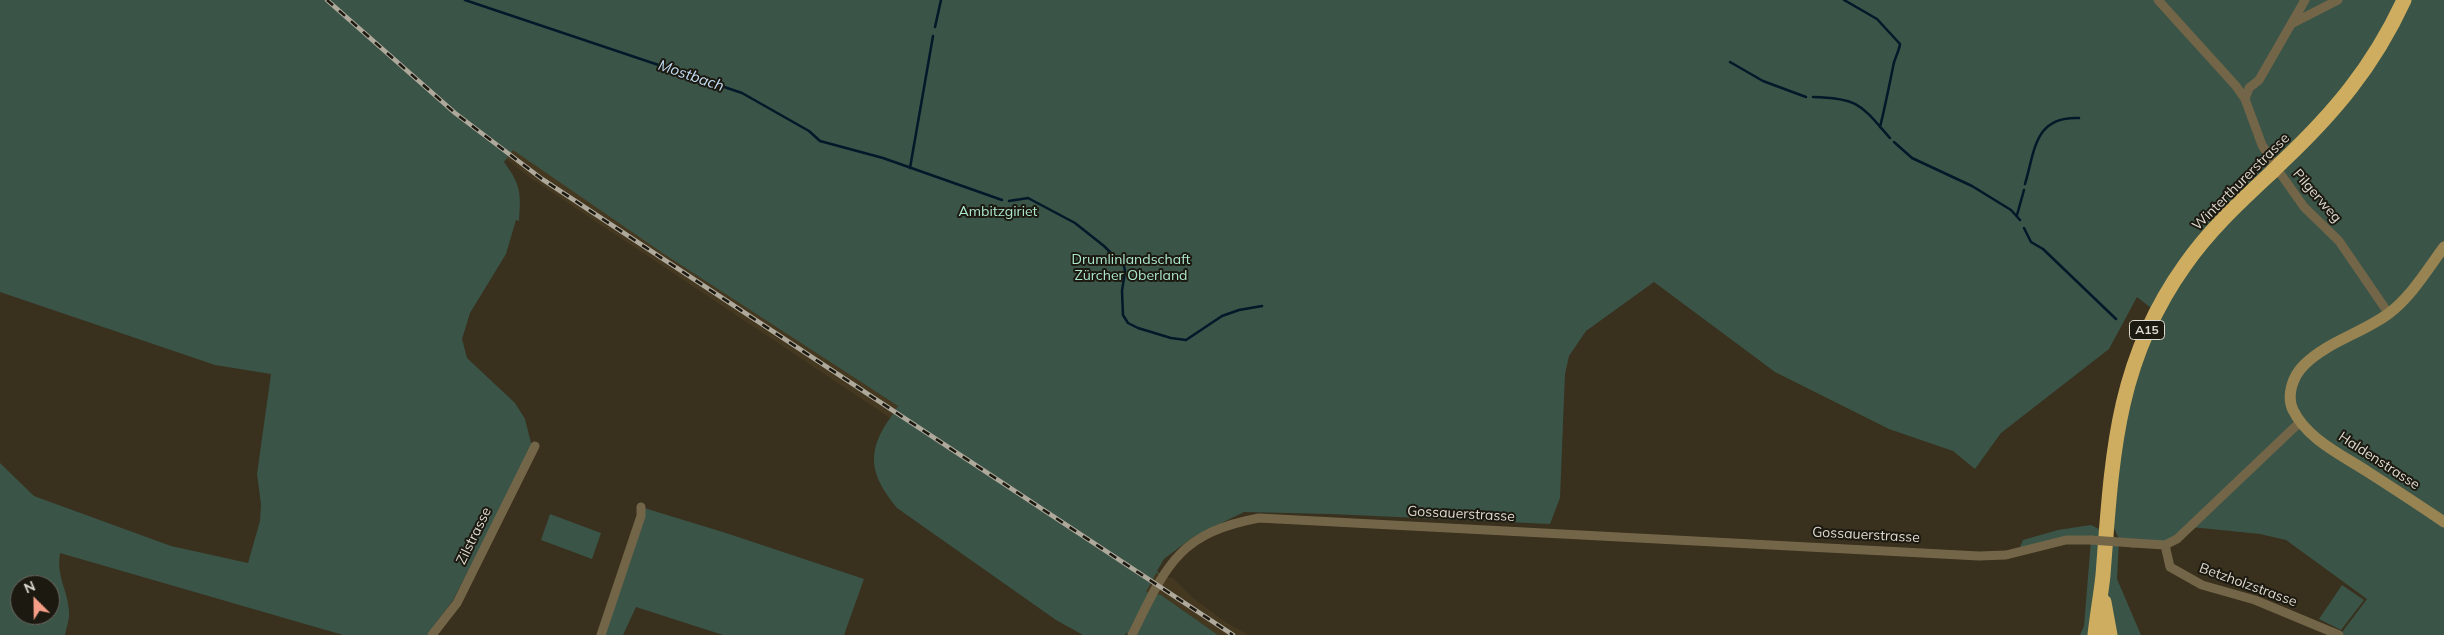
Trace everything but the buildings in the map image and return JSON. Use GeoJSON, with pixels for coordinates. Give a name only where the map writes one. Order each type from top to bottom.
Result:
{"type":"FeatureCollection","features":[{"type":"Feature","properties":{"kind":"highway","name":"Winterthurerstrasse"},"geometry":{"type":"LineString","coordinates":[[2103,578],[2117,428],[2127,386],[2141,344],[2164,298],[2192,256],[2225,218],[2321,124],[2356,84],[2382,44],[2404,0]]}},
{"type":"Feature","properties":{"kind":"highway","name":"A15"},"geometry":{"type":"LineString","coordinates":[[2095,635],[2103,578]]}},
{"type":"Feature","properties":{"kind":"highway","name":"A15"},"geometry":{"type":"LineString","coordinates":[[2103,578],[2110,635]]}},
{"type":"Feature","properties":{"kind":"street","name":"Pilgerweg"},"geometry":{"type":"LineString","coordinates":[[2158,0],[2245,99],[2262,145],[2280,173],[2304,207],[2339,241],[2389,314]]}},
{"type":"Feature","properties":{"kind":"street"},"geometry":{"type":"LineString","coordinates":[[2245,99],[2249,88],[2259,80],[2305,0]]}},
{"type":"Feature","properties":{"kind":"street"},"geometry":{"type":"LineString","coordinates":[[2293,23],[2338,0]]}},
{"type":"Feature","properties":{"kind":"street"},"geometry":{"type":"LineString","coordinates":[[2165,545],[2177,539],[2191,527],[2300,422],[2292,408],[2290,392],[2294,380],[2304,365],[2326,349],[2389,314],[2402,303],[2444,247]]}},
{"type":"Feature","properties":{"kind":"street","name":"Haldenstrasse"},"geometry":{"type":"LineString","coordinates":[[2300,422],[2318,440],[2444,522]]}},
{"type":"Feature","properties":{"kind":"street","name":"Zilstrasse"},"geometry":{"type":"LineString","coordinates":[[432,635],[457,602],[534,446]]}},
{"type":"Feature","properties":{"kind":"street"},"geometry":{"type":"LineString","coordinates":[[601,635],[641,516],[640,507]]}},
{"type":"Feature","properties":{"kind":"street","name":"Gossauerstrasse"},"geometry":{"type":"LineString","coordinates":[[1132,635],[1156,585],[1181,551],[1207,533],[1230,524],[1259,518],[1978,556],[2006,554],[2066,540],[2165,545]]}},
{"type":"Feature","properties":{"kind":"street","name":"Betzholzstrasse"},"geometry":{"type":"LineString","coordinates":[[2165,545],[2170,567],[2196,582],[2255,600],[2340,635]]}},
{"type":"Feature","properties":{"kind":"shaded area"},"geometry":{"type":"Polygon","coordinates":[[[406,80],[497,133],[680,264],[909,413],[930,414],[1160,576],[1173,578],[1193,598],[1224,621],[1248,635],[1218,635],[1161,595],[1149,594],[977,479],[965,468],[529,177],[406,80]]]}},
{"type":"Feature","properties":{"kind":"green space","name":"Drumlinlandschaft Zürcher Oberland"},"geometry":{"type":"Polygon","coordinates":[[[0,0],[2444,0],[2444,635],[2340,635],[2367,599],[2286,540],[2260,534],[2191,527],[2165,545],[2119,540],[2117,579],[2141,635],[2080,635],[2084,626],[2091,540],[2018,552],[2023,540],[2058,530],[2091,525],[2119,539],[2113,526],[2113,454],[2156,312],[2137,297],[2109,349],[2001,433],[1975,469],[1953,451],[1889,429],[1775,372],[1654,282],[1586,331],[1569,356],[1565,374],[1560,498],[1550,524],[1244,512],[1193,537],[1164,559],[1157,571],[1161,576],[1156,573],[1146,592],[1161,595],[1218,635],[1132,635],[1126,633],[1125,635],[1083,635],[1056,620],[897,508],[883,489],[875,471],[874,461],[878,441],[898,406],[664,254],[513,150],[504,162],[514,177],[519,190],[519,221],[516,220],[506,254],[470,313],[462,339],[467,358],[515,403],[525,419],[532,447],[453,600],[427,635],[343,635],[60,553],[61,576],[69,611],[65,635],[0,635],[0,463],[34,496],[171,546],[248,563],[260,521],[261,504],[257,474],[271,374],[215,365],[0,292],[0,0]]]}},
{"type":"Feature","properties":{"kind":"green space"},"geometry":{"type":"Polygon","coordinates":[[[641,507],[864,579],[844,635],[723,635],[636,607],[623,635],[601,635],[641,507]]]}},
{"type":"Feature","properties":{"kind":"green space"},"geometry":{"type":"Polygon","coordinates":[[[550,514],[601,533],[592,559],[541,540],[550,514]]]}},
{"type":"Feature","properties":{"kind":"green space"},"geometry":{"type":"Polygon","coordinates":[[[2342,585],[2364,600],[2341,630],[2319,619],[2342,585]]]}},
{"type":"Feature","properties":{"kind":"waterway","name":"Mostbach"},"geometry":{"type":"LineString","coordinates":[[465,0],[742,93],[809,131],[820,141],[883,158],[1002,200]]}},
{"type":"Feature","properties":{"kind":"waterway","name":"Mostbach"},"geometry":{"type":"LineString","coordinates":[[935,27],[941,0]]}},
{"type":"Feature","properties":{"kind":"waterway"},"geometry":{"type":"LineString","coordinates":[[1844,0],[1877,19],[1900,44],[1880,127]]}},
{"type":"Feature","properties":{"kind":"waterway","name":"Mostbach"},"geometry":{"type":"LineString","coordinates":[[910,168],[933,36]]}},
{"type":"Feature","properties":{"kind":"waterway"},"geometry":{"type":"LineString","coordinates":[[1730,62],[1763,81],[1806,97]]}},
{"type":"Feature","properties":{"kind":"waterway"},"geometry":{"type":"LineString","coordinates":[[1813,97],[1840,99],[1858,105],[1890,138]]}},
{"type":"Feature","properties":{"kind":"waterway"},"geometry":{"type":"LineString","coordinates":[[2025,184],[2035,148],[2045,129],[2053,123],[2064,119],[2079,118]]}},
{"type":"Feature","properties":{"kind":"waterway"},"geometry":{"type":"LineString","coordinates":[[1894,142],[1912,158],[1972,186],[2011,210],[2020,220]]}},
{"type":"Feature","properties":{"kind":"waterway"},"geometry":{"type":"LineString","coordinates":[[2017,215],[2024,190]]}},
{"type":"Feature","properties":{"kind":"waterway","name":"Mostbach"},"geometry":{"type":"LineString","coordinates":[[1009,201],[1028,198],[1075,223],[1104,246],[1124,266],[1123,315],[1128,323],[1138,328],[1171,338],[1186,340],[1222,316],[1239,310],[1262,306]]}},
{"type":"Feature","properties":{"kind":"waterway"},"geometry":{"type":"LineString","coordinates":[[2024,228],[2031,242],[2043,249],[2116,319]]}},
{"type":"Feature","properties":{"kind":"railway"},"geometry":{"type":"LineString","coordinates":[[327,0],[455,113],[542,179],[1233,635]]}},
{"type":"Feature","properties":{"kind":"park label","name":"Ambitzgiriet"},"geometry":{"type":"Point","coordinates":[998,212]}}]}
